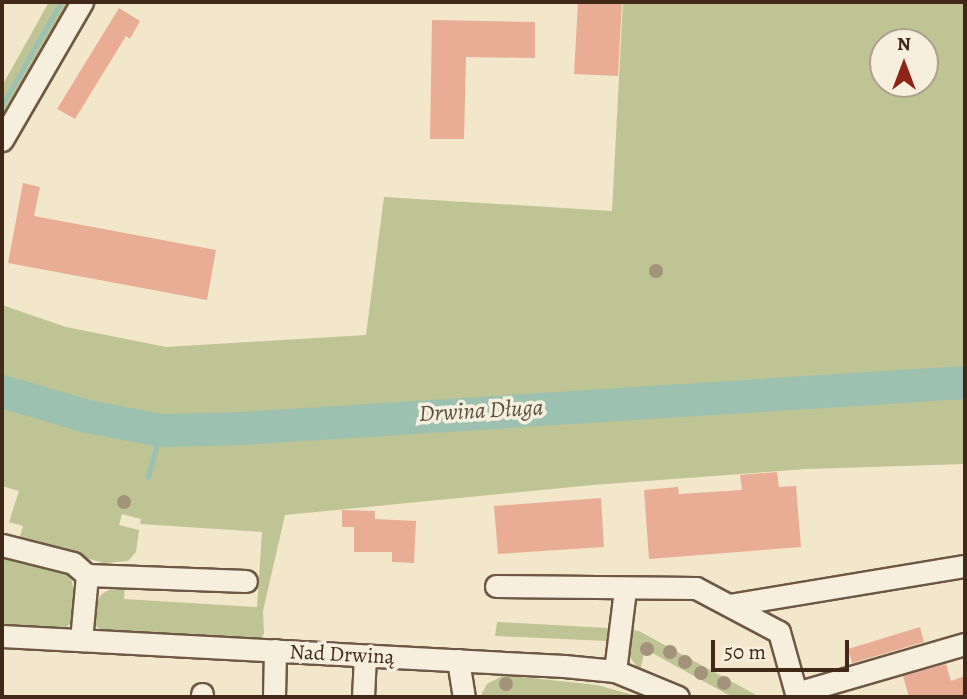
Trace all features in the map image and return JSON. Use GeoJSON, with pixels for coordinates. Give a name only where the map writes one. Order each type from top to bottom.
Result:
{"type":"FeatureCollection","features":[{"type":"Feature","properties":{"kind":"street"},"geometry":{"type":"LineString","coordinates":[[2,139],[82,2]]}},
{"type":"Feature","properties":{"kind":"street"},"geometry":{"type":"LineString","coordinates":[[2,545],[74,564],[87,575],[246,581]]}},
{"type":"Feature","properties":{"kind":"street"},"geometry":{"type":"LineString","coordinates":[[729,605],[965,567]]}},
{"type":"Feature","properties":{"kind":"street"},"geometry":{"type":"LineString","coordinates":[[81,640],[87,575]]}},
{"type":"Feature","properties":{"kind":"street"},"geometry":{"type":"LineString","coordinates":[[496,586],[696,588],[779,632],[796,693],[965,644]]}},
{"type":"Feature","properties":{"kind":"street"},"geometry":{"type":"LineString","coordinates":[[615,671],[625,589]]}},
{"type":"Feature","properties":{"kind":"street","name":"Nad Drwiną"},"geometry":{"type":"LineString","coordinates":[[2,636],[615,671],[678,697]]}},
{"type":"Feature","properties":{"kind":"street"},"geometry":{"type":"LineString","coordinates":[[274,697],[275,650]]}},
{"type":"Feature","properties":{"kind":"street"},"geometry":{"type":"LineString","coordinates":[[363,697],[365,656]]}},
{"type":"Feature","properties":{"kind":"street"},"geometry":{"type":"LineString","coordinates":[[458,660],[464,697]]}},
{"type":"Feature","properties":{"kind":"green space"},"geometry":{"type":"Polygon","coordinates":[[[49,2],[75,2],[2,127],[2,86],[49,2]]]}},
{"type":"Feature","properties":{"kind":"green space"},"geometry":{"type":"Polygon","coordinates":[[[623,2],[965,2],[965,464],[807,469],[593,485],[285,515],[263,611],[264,634],[258,641],[104,632],[97,627],[92,617],[93,605],[102,594],[117,585],[125,585],[124,599],[257,607],[262,532],[140,524],[141,519],[122,514],[119,525],[139,530],[136,552],[128,561],[104,563],[19,539],[23,526],[9,522],[19,491],[2,486],[2,305],[66,327],[166,347],[366,335],[384,197],[612,211],[623,2]]]}},
{"type":"Feature","properties":{"kind":"green space"},"geometry":{"type":"Polygon","coordinates":[[[2,554],[60,569],[67,575],[72,581],[75,600],[74,618],[68,626],[59,630],[2,627],[2,554]]]}},
{"type":"Feature","properties":{"kind":"green space"},"geometry":{"type":"Polygon","coordinates":[[[497,622],[608,628],[607,641],[495,636],[497,622]]]}},
{"type":"Feature","properties":{"kind":"green space"},"geometry":{"type":"Polygon","coordinates":[[[627,629],[639,631],[760,697],[732,697],[645,649],[640,671],[627,653],[627,629]]]}},
{"type":"Feature","properties":{"kind":"green space"},"geometry":{"type":"Polygon","coordinates":[[[504,675],[597,685],[640,697],[480,697],[487,684],[504,675]]]}},
{"type":"Feature","properties":{"kind":"building"},"geometry":{"type":"Polygon","coordinates":[[[578,2],[622,2],[618,76],[574,74],[578,2]]]}},
{"type":"Feature","properties":{"kind":"building"},"geometry":{"type":"Polygon","coordinates":[[[119,8],[140,21],[130,39],[126,36],[75,119],[57,109],[119,8]]]}},
{"type":"Feature","properties":{"kind":"building"},"geometry":{"type":"Polygon","coordinates":[[[432,20],[535,22],[535,58],[466,57],[464,139],[430,139],[432,20]]]}},
{"type":"Feature","properties":{"kind":"building"},"geometry":{"type":"Polygon","coordinates":[[[23,183],[40,187],[34,216],[216,250],[207,300],[8,263],[23,183]]]}},
{"type":"Feature","properties":{"kind":"building"},"geometry":{"type":"Polygon","coordinates":[[[777,472],[779,487],[796,486],[801,547],[649,559],[644,490],[678,487],[679,494],[742,490],[740,475],[777,472]]]}},
{"type":"Feature","properties":{"kind":"building"},"geometry":{"type":"Polygon","coordinates":[[[601,498],[604,547],[498,554],[494,506],[601,498]]]}},
{"type":"Feature","properties":{"kind":"building"},"geometry":{"type":"Polygon","coordinates":[[[342,510],[375,511],[375,519],[416,521],[414,563],[392,562],[392,552],[354,552],[354,527],[342,527],[342,510]]]}},
{"type":"Feature","properties":{"kind":"building"},"geometry":{"type":"Polygon","coordinates":[[[920,627],[924,642],[852,663],[848,649],[920,627]]]}},
{"type":"Feature","properties":{"kind":"building"},"geometry":{"type":"Polygon","coordinates":[[[946,664],[951,681],[965,676],[965,697],[909,697],[903,676],[946,664]]]}},
{"type":"Feature","properties":{"kind":"waterway"},"geometry":{"type":"LineString","coordinates":[[2,105],[61,2]]}},
{"type":"Feature","properties":{"kind":"waterway","name":"Drwina Długa"},"geometry":{"type":"LineString","coordinates":[[2,391],[87,416],[161,430],[241,428],[965,382]]}},
{"type":"Feature","properties":{"kind":"waterway"},"geometry":{"type":"LineString","coordinates":[[148,477],[161,430]]}}]}
